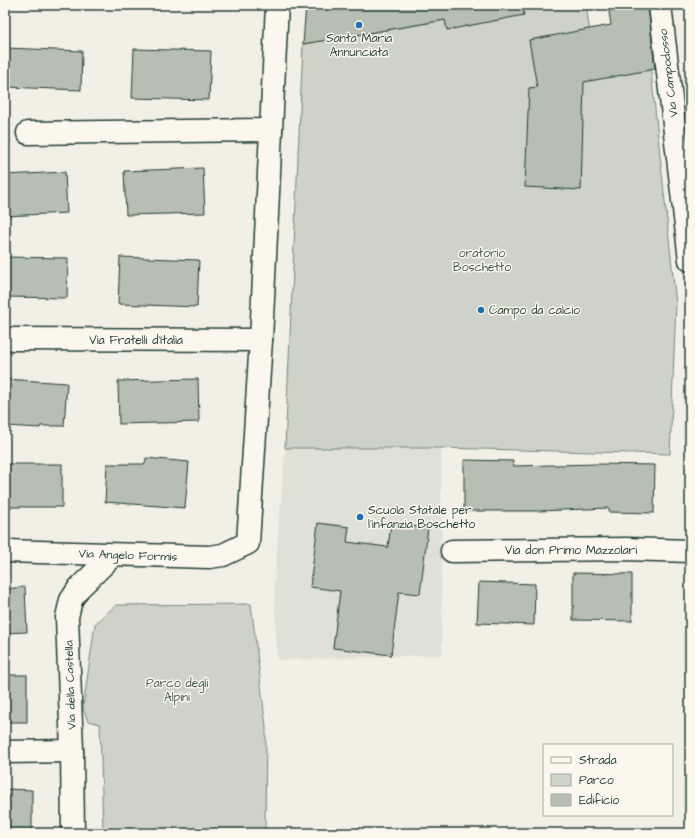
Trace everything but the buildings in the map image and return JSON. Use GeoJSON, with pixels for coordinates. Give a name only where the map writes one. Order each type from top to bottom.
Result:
{"type":"FeatureCollection","features":[{"type":"Feature","properties":{"kind":"street"},"geometry":{"type":"LineString","coordinates":[[262,340],[277,5]]}},
{"type":"Feature","properties":{"kind":"street","name":"Via Campodosso"},"geometry":{"type":"LineString","coordinates":[[660,5],[690,260]]}},
{"type":"Feature","properties":{"kind":"street"},"geometry":{"type":"LineString","coordinates":[[28,133],[271,130]]}},
{"type":"Feature","properties":{"kind":"street","name":"Via Fratelli d'Italia"},"geometry":{"type":"LineString","coordinates":[[10,339],[262,340]]}},
{"type":"Feature","properties":{"kind":"street","name":"Via Angelo Formis"},"geometry":{"type":"LineString","coordinates":[[5,551],[209,557],[223,555],[248,543],[262,340]]}},
{"type":"Feature","properties":{"kind":"street","name":"Via don Primo Mazzolari"},"geometry":{"type":"LineString","coordinates":[[452,551],[626,549],[690,551]]}},
{"type":"Feature","properties":{"kind":"street","name":"Via della Castella"},"geometry":{"type":"LineString","coordinates":[[73,833],[72,751],[67,617],[71,600],[78,588],[113,555]]}},
{"type":"Feature","properties":{"kind":"street"},"geometry":{"type":"LineString","coordinates":[[5,752],[72,751]]}},
{"type":"Feature","properties":{"kind":"shaded area","name":"Scuola Statale per l'infanzia Boschetto"},"geometry":{"type":"Polygon","coordinates":[[[285,448],[441,448],[442,655],[277,660],[274,585],[285,448]]]}},
{"type":"Feature","properties":{"kind":"green space","name":"oratorio Boschetto"},"geometry":{"type":"Polygon","coordinates":[[[491,5],[586,5],[592,46],[650,62],[676,304],[670,454],[441,448],[285,448],[303,44],[445,20],[491,5]]]}},
{"type":"Feature","properties":{"kind":"green space","name":"Parco degli Alpini"},"geometry":{"type":"Polygon","coordinates":[[[251,604],[266,727],[265,833],[103,833],[100,724],[88,721],[83,708],[95,624],[116,605],[251,604]]]}},
{"type":"Feature","properties":{"kind":"place","name":"Santa Maria Annunciata"},"geometry":{"type":"Point","coordinates":[359,25]}},
{"type":"Feature","properties":{"kind":"place","name":"Campo da calcio"},"geometry":{"type":"Point","coordinates":[481,310]}},
{"type":"Feature","properties":{"kind":"place","name":"Scuola Statale per l'infanzia Boschetto"},"geometry":{"type":"Point","coordinates":[360,517]}}]}
